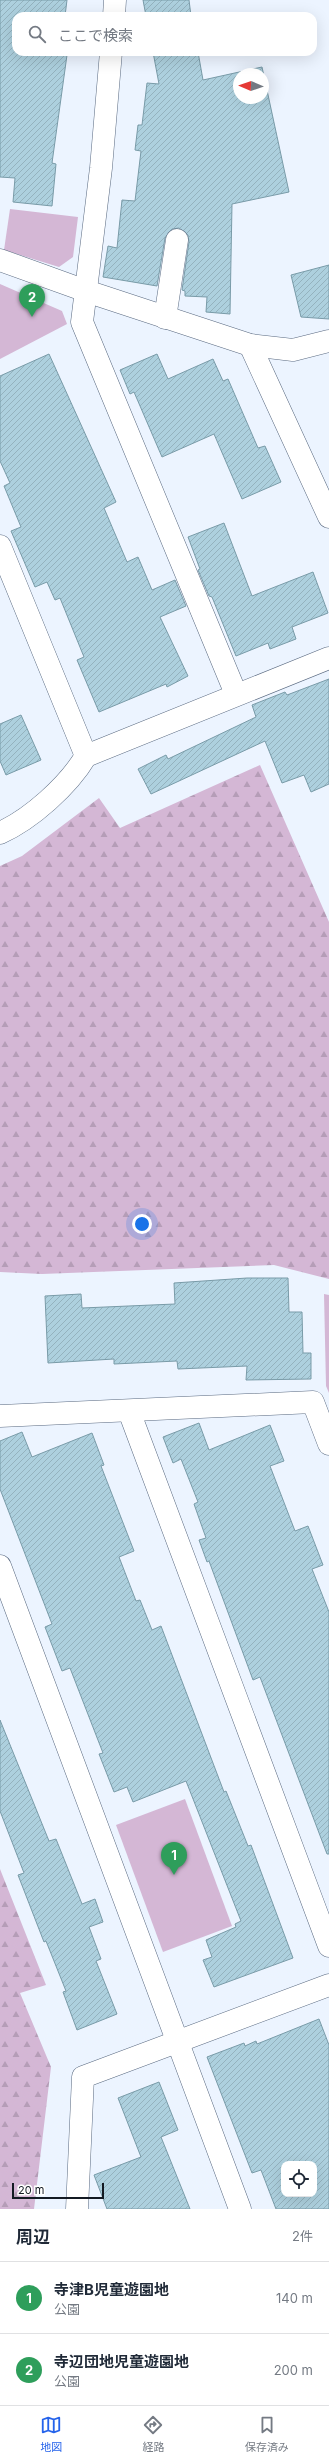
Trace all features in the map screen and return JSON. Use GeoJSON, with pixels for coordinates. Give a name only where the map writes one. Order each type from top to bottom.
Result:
{"type":"FeatureCollection","features":[{"type":"Feature","properties":{"kind":"street"},"geometry":{"type":"LineString","coordinates":[[114,12],[116,0]]}},
{"type":"Feature","properties":{"kind":"street"},"geometry":{"type":"LineString","coordinates":[[111,56],[101,168],[82,322],[236,694]]}},
{"type":"Feature","properties":{"kind":"street"},"geometry":{"type":"LineString","coordinates":[[165,318],[177,240]]}},
{"type":"Feature","properties":{"kind":"street"},"geometry":{"type":"LineString","coordinates":[[0,260],[86,292],[250,346],[293,350],[329,341]]}},
{"type":"Feature","properties":{"kind":"street"},"geometry":{"type":"LineString","coordinates":[[250,346],[329,516]]}},
{"type":"Feature","properties":{"kind":"street"},"geometry":{"type":"LineString","coordinates":[[0,546],[86,756]]}},
{"type":"Feature","properties":{"kind":"street"},"geometry":{"type":"LineString","coordinates":[[0,833],[20,824],[76,773],[86,756],[236,694],[329,658]]}},
{"type":"Feature","properties":{"kind":"street"},"geometry":{"type":"LineString","coordinates":[[0,1416],[313,1402],[329,1444]]}},
{"type":"Feature","properties":{"kind":"street"},"geometry":{"type":"LineString","coordinates":[[129,1411],[329,1946]]}},
{"type":"Feature","properties":{"kind":"street"},"geometry":{"type":"LineString","coordinates":[[0,1566],[240,2209]]}},
{"type":"Feature","properties":{"kind":"street"},"geometry":{"type":"LineString","coordinates":[[77,2209],[83,2077],[329,1985]]}},
{"type":"Feature","properties":{"kind":"green space"},"geometry":{"type":"Polygon","coordinates":[[[10,209],[78,217],[73,257],[59,267],[4,250],[10,209]]]}},
{"type":"Feature","properties":{"kind":"green space"},"geometry":{"type":"Polygon","coordinates":[[[0,284],[62,311],[67,324],[0,359],[0,284]]]}},
{"type":"Feature","properties":{"kind":"green space"},"geometry":{"type":"Polygon","coordinates":[[[260,765],[329,922],[329,1279],[274,1265],[42,1274],[0,1272],[0,866],[22,856],[99,798],[120,828],[260,765]]]}},
{"type":"Feature","properties":{"kind":"green space"},"geometry":{"type":"Polygon","coordinates":[[[324,1294],[329,1295],[329,1393],[326,1386],[324,1294]]]}},
{"type":"Feature","properties":{"kind":"green space"},"geometry":{"type":"Polygon","coordinates":[[[185,1799],[232,1926],[163,1952],[116,1825],[185,1799]]]}},
{"type":"Feature","properties":{"kind":"green space"},"geometry":{"type":"Polygon","coordinates":[[[0,1869],[46,1985],[20,1993],[51,2067],[34,2209],[0,2209],[0,1869]]]}},
{"type":"Feature","properties":{"kind":"building"},"geometry":{"type":"Polygon","coordinates":[[[0,0],[67,0],[66,12],[12,12],[12,56],[67,56],[52,163],[56,164],[52,206],[13,202],[15,178],[0,177],[0,0]]]}},
{"type":"Feature","properties":{"kind":"building"},"geometry":{"type":"Polygon","coordinates":[[[143,0],[189,0],[190,12],[145,12],[143,0]]]}},
{"type":"Feature","properties":{"kind":"building"},"geometry":{"type":"Polygon","coordinates":[[[154,56],[199,56],[203,80],[233,73],[233,104],[269,104],[269,99],[289,192],[232,204],[230,314],[206,312],[207,297],[185,296],[185,291],[182,290],[189,242],[188,235],[179,228],[172,229],[165,238],[157,286],[103,277],[108,246],[117,248],[122,200],[135,201],[141,151],[135,150],[138,125],[142,125],[147,83],[159,84],[154,56]]]}},
{"type":"Feature","properties":{"kind":"building"},"geometry":{"type":"Polygon","coordinates":[[[329,265],[329,319],[301,317],[291,275],[329,265]]]}},
{"type":"Feature","properties":{"kind":"building"},"geometry":{"type":"Polygon","coordinates":[[[49,354],[116,502],[104,508],[127,562],[138,557],[152,590],[175,580],[186,606],[160,617],[188,676],[167,687],[166,684],[99,712],[77,660],[84,657],[60,598],[55,600],[47,582],[35,587],[11,531],[21,527],[4,486],[10,483],[0,461],[0,376],[49,354]]]}},
{"type":"Feature","properties":{"kind":"building"},"geometry":{"type":"Polygon","coordinates":[[[157,354],[168,379],[213,359],[223,381],[228,379],[258,448],[265,446],[281,482],[242,499],[214,434],[162,457],[134,392],[130,394],[120,370],[157,354]]]}},
{"type":"Feature","properties":{"kind":"building"},"geometry":{"type":"Polygon","coordinates":[[[224,523],[252,596],[313,572],[328,613],[292,627],[296,639],[270,649],[268,643],[236,656],[212,597],[209,596],[198,570],[200,569],[188,537],[224,523]]]}},
{"type":"Feature","properties":{"kind":"building"},"geometry":{"type":"Polygon","coordinates":[[[329,679],[329,784],[311,792],[304,775],[282,783],[265,741],[151,794],[138,769],[166,755],[168,759],[256,717],[252,705],[285,692],[287,695],[329,679]]]}},
{"type":"Feature","properties":{"kind":"building"},"geometry":{"type":"Polygon","coordinates":[[[21,715],[41,760],[6,775],[0,761],[0,724],[21,715]]]}},
{"type":"Feature","properties":{"kind":"building"},"geometry":{"type":"Polygon","coordinates":[[[247,1278],[288,1278],[289,1312],[302,1312],[303,1353],[311,1353],[311,1379],[246,1380],[247,1366],[178,1369],[177,1361],[114,1364],[114,1359],[48,1363],[45,1296],[81,1294],[82,1308],[175,1304],[174,1283],[247,1278]]]}},
{"type":"Feature","properties":{"kind":"building"},"geometry":{"type":"Polygon","coordinates":[[[199,1423],[209,1450],[270,1425],[284,1461],[270,1466],[295,1531],[308,1526],[323,1565],[312,1569],[329,1612],[329,1854],[327,1854],[260,1677],[253,1680],[209,1561],[207,1562],[199,1540],[206,1538],[194,1504],[198,1502],[181,1459],[173,1463],[163,1437],[199,1423]]]}},
{"type":"Feature","properties":{"kind":"building"},"geometry":{"type":"Polygon","coordinates":[[[22,1432],[32,1457],[92,1433],[104,1465],[101,1466],[134,1551],[119,1557],[136,1601],[140,1600],[152,1630],[161,1626],[224,1792],[226,1791],[248,1846],[251,1845],[293,1958],[214,1987],[203,1960],[212,1957],[206,1940],[236,1927],[235,1924],[241,1921],[186,1781],[133,1802],[127,1787],[114,1792],[99,1754],[103,1753],[70,1668],[62,1671],[45,1627],[52,1624],[0,1489],[0,1441],[22,1432]]]}},
{"type":"Feature","properties":{"kind":"building"},"geometry":{"type":"Polygon","coordinates":[[[0,1720],[49,1841],[56,1839],[82,1904],[95,1899],[103,1922],[89,1927],[101,1959],[96,1961],[117,2014],[77,2030],[63,1992],[66,1991],[46,1941],[44,1942],[18,1875],[24,1873],[0,1811],[0,1720]]]}},
{"type":"Feature","properties":{"kind":"building"},"geometry":{"type":"Polygon","coordinates":[[[319,2019],[329,2045],[329,2209],[276,2209],[261,2170],[252,2173],[207,2057],[244,2043],[245,2046],[256,2041],[257,2044],[319,2019]]]}},
{"type":"Feature","properties":{"kind":"building"},"geometry":{"type":"Polygon","coordinates":[[[159,2082],[178,2130],[161,2137],[190,2209],[107,2209],[94,2175],[141,2157],[118,2098],[159,2082]]]}},
{"type":"Feature","properties":{"kind":"place","name":"寺辺団地児童遊園地"},"geometry":{"type":"Point","coordinates":[32,317]}},
{"type":"Feature","properties":{"kind":"place","name":"寺津B児童遊園地"},"geometry":{"type":"Point","coordinates":[174,1875]}}]}
